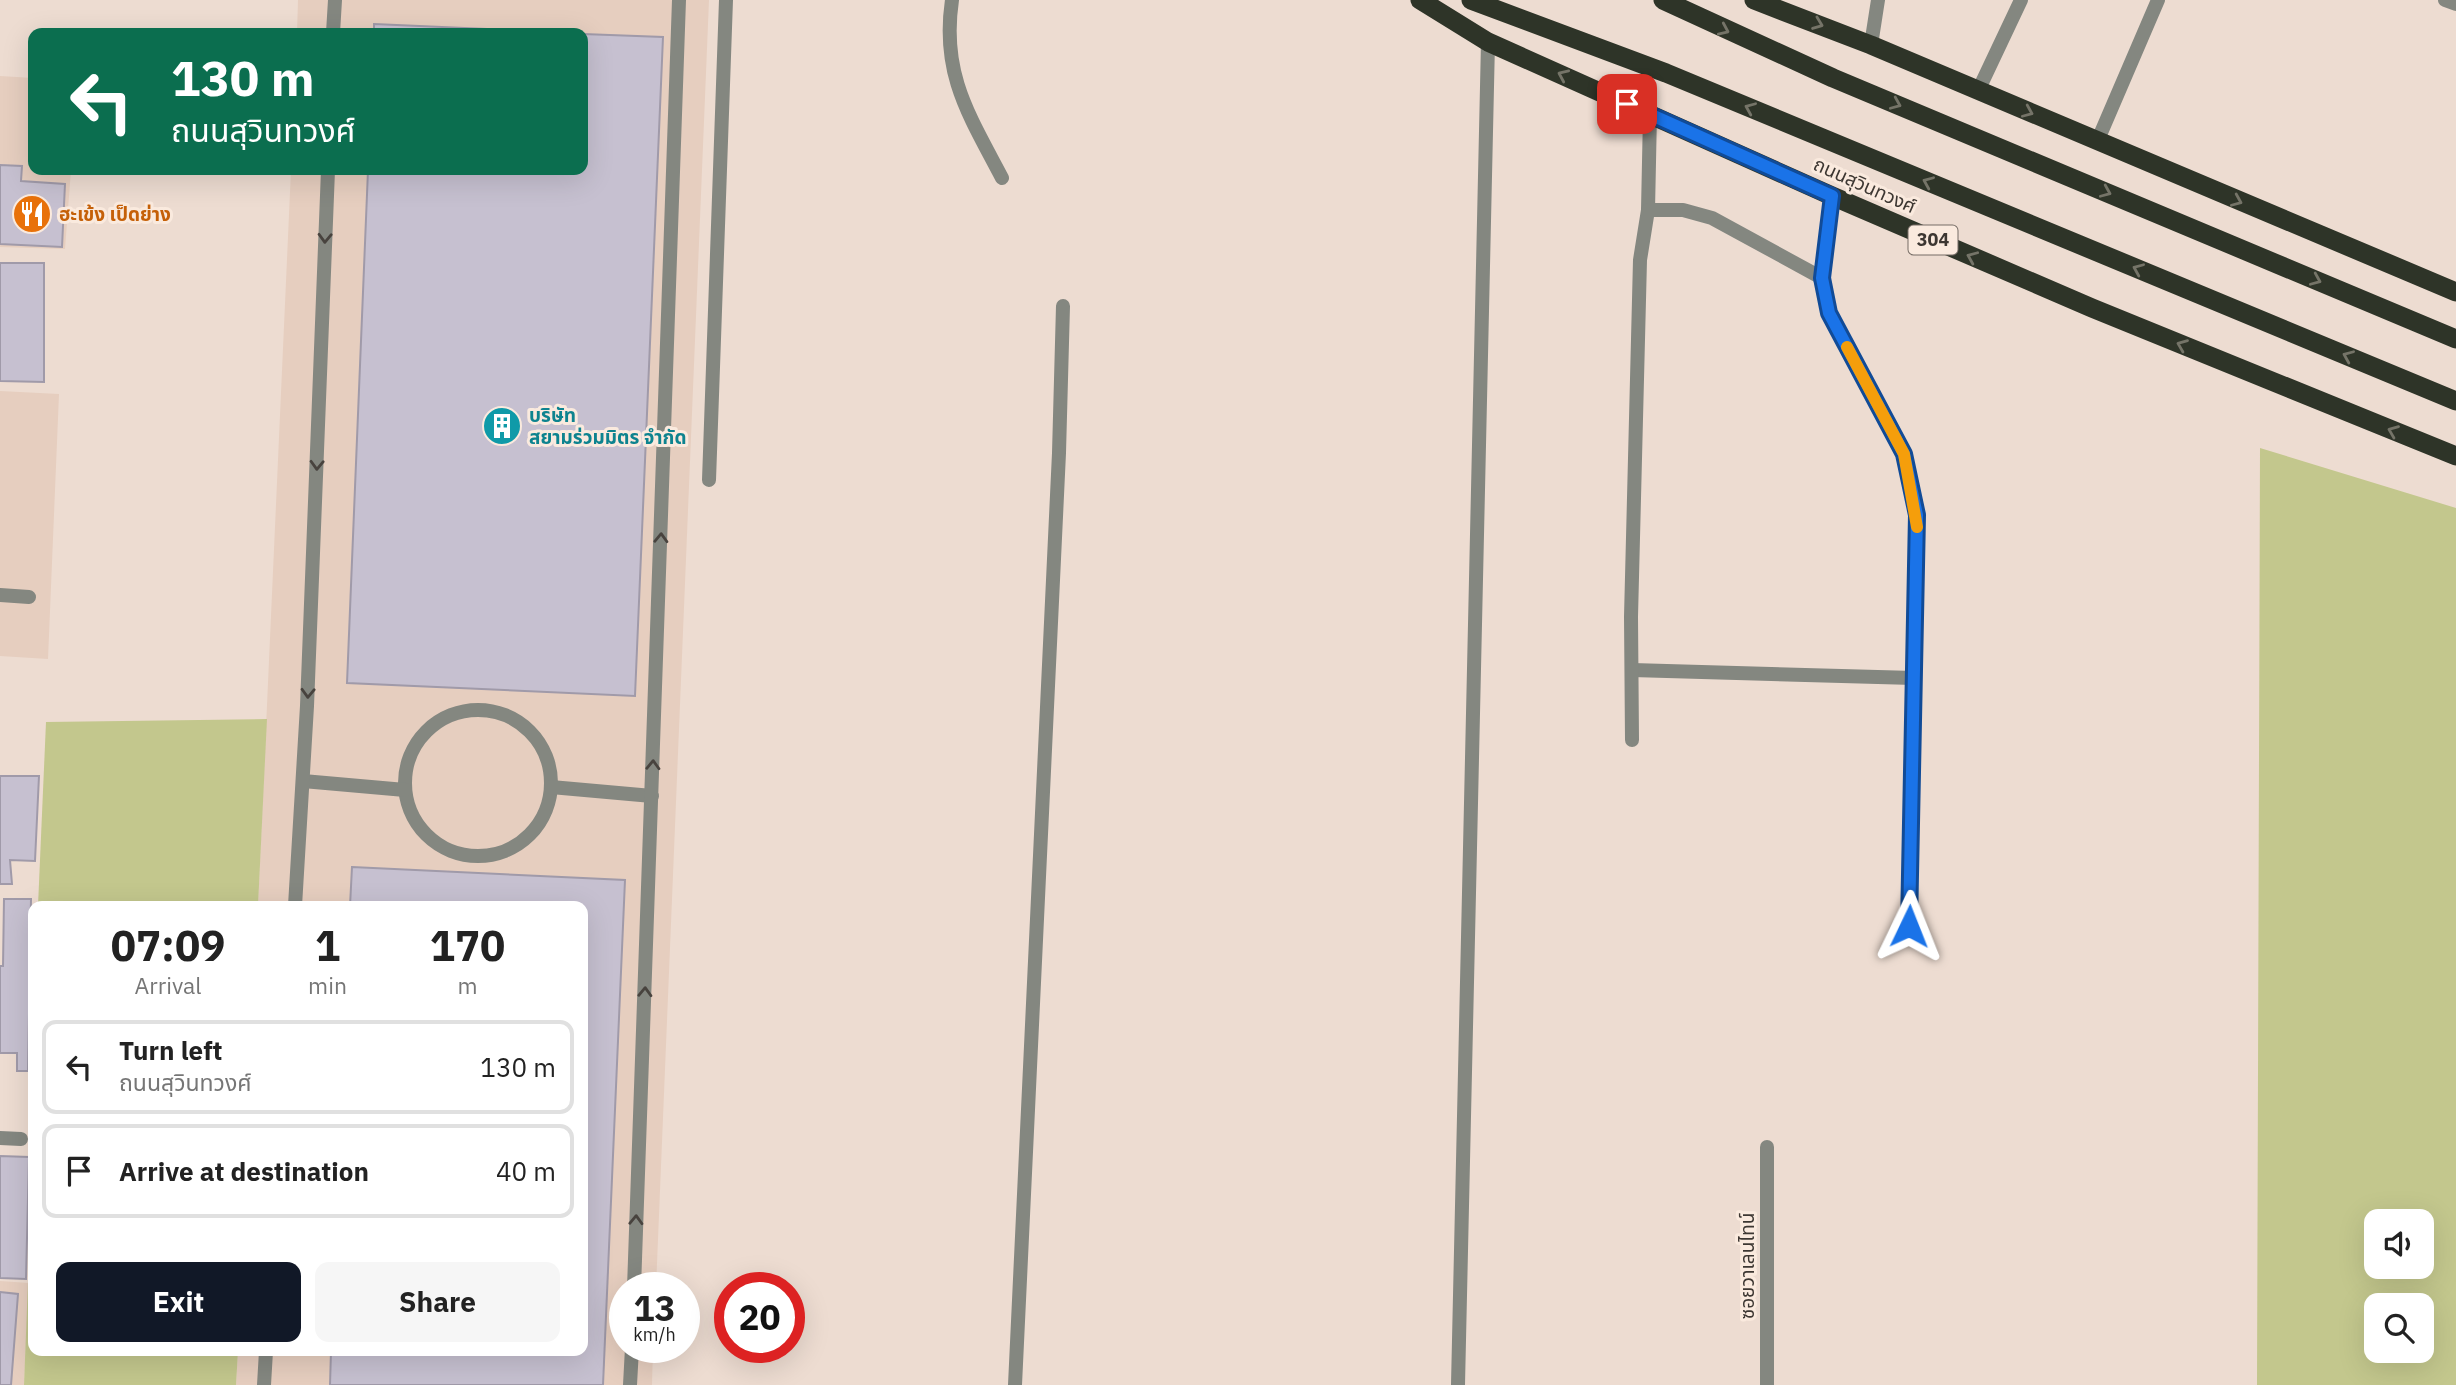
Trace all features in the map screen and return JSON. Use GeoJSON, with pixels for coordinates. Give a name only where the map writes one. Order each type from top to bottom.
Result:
{"type":"FeatureCollection","features":[{"type":"Feature","properties":{"kind":"highway","name":"ถนนสุวินทวงศ์"},"geometry":{"type":"LineString","coordinates":[[1420,0],[1488,42],[1832,196],[2092,308],[2456,456]]}},
{"type":"Feature","properties":{"kind":"highway","name":"ถนนสุวินทวงศ์"},"geometry":{"type":"LineString","coordinates":[[1471,0],[1666,73],[2456,401]]}},
{"type":"Feature","properties":{"kind":"highway"},"geometry":{"type":"LineString","coordinates":[[1663,0],[1833,78],[2456,339]]}},
{"type":"Feature","properties":{"kind":"highway"},"geometry":{"type":"LineString","coordinates":[[1754,0],[1871,45],[2456,292]]}},
{"type":"Feature","properties":{"kind":"street"},"geometry":{"type":"LineString","coordinates":[[333,28],[335,0]]}},
{"type":"Feature","properties":{"kind":"street"},"geometry":{"type":"LineString","coordinates":[[635,1272],[679,0]]}},
{"type":"Feature","properties":{"kind":"street"},"geometry":{"type":"LineString","coordinates":[[709,480],[726,0]]}},
{"type":"Feature","properties":{"kind":"street"},"geometry":{"type":"LineString","coordinates":[[952,0],[948,30],[949,58],[962,102],[1002,178]]}},
{"type":"Feature","properties":{"kind":"street"},"geometry":{"type":"LineString","coordinates":[[1871,45],[1878,0]]}},
{"type":"Feature","properties":{"kind":"street"},"geometry":{"type":"LineString","coordinates":[[1978,91],[2021,0]]}},
{"type":"Feature","properties":{"kind":"street"},"geometry":{"type":"LineString","coordinates":[[2097,142],[2158,0]]}},
{"type":"Feature","properties":{"kind":"street"},"geometry":{"type":"LineString","coordinates":[[2445,0],[2456,4]]}},
{"type":"Feature","properties":{"kind":"street"},"geometry":{"type":"LineString","coordinates":[[1458,1385],[1488,42]]}},
{"type":"Feature","properties":{"kind":"street"},"geometry":{"type":"LineString","coordinates":[[1632,740],[1640,260],[1648,209],[1650,114]]}},
{"type":"Feature","properties":{"kind":"street"},"geometry":{"type":"LineString","coordinates":[[295,901],[303,782],[328,175]]}},
{"type":"Feature","properties":{"kind":"street"},"geometry":{"type":"LineString","coordinates":[[1832,196],[1822,278],[1829,313],[1904,454],[1917,515],[1909,926]]}},
{"type":"Feature","properties":{"kind":"street"},"geometry":{"type":"LineString","coordinates":[[1648,209],[1683,210],[1712,218],[1822,278]]}},
{"type":"Feature","properties":{"kind":"street"},"geometry":{"type":"LineString","coordinates":[[1015,1385],[1058,481],[1063,306]]}},
{"type":"Feature","properties":{"kind":"street"},"geometry":{"type":"LineString","coordinates":[[0,595],[29,597]]}},
{"type":"Feature","properties":{"kind":"street"},"geometry":{"type":"LineString","coordinates":[[1632,670],[1914,678]]}},
{"type":"Feature","properties":{"kind":"street"},"geometry":{"type":"LineString","coordinates":[[469,710],[494,711],[518,722],[537,739],[548,762],[551,787],[547,810],[535,830],[518,845],[497,854],[474,857],[451,852],[431,840],[415,823],[404,779],[410,754],[423,732],[444,717],[469,710]]}},
{"type":"Feature","properties":{"kind":"street"},"geometry":{"type":"LineString","coordinates":[[303,782],[405,790]]}},
{"type":"Feature","properties":{"kind":"street"},"geometry":{"type":"LineString","coordinates":[[551,787],[652,796]]}},
{"type":"Feature","properties":{"kind":"street"},"geometry":{"type":"LineString","coordinates":[[0,1138],[21,1139]]}},
{"type":"Feature","properties":{"kind":"street","name":"ซอยวาเลนไทน์"},"geometry":{"type":"LineString","coordinates":[[1767,1147],[1767,1385]]}},
{"type":"Feature","properties":{"kind":"street"},"geometry":{"type":"LineString","coordinates":[[264,1385],[266,1356]]}},
{"type":"Feature","properties":{"kind":"street"},"geometry":{"type":"LineString","coordinates":[[630,1385],[631,1363]]}},
{"type":"Feature","properties":{"kind":"shaded area","name":"บริษัท สยามร่วมมิตร จำกัด"},"geometry":{"type":"Polygon","coordinates":[[[298,0],[709,0],[657,1272],[609,1272],[609,1363],[653,1363],[652,1385],[236,1385],[238,1356],[588,1356],[588,901],[258,901],[291,175],[588,175],[588,28],[297,28],[298,0]]]}},
{"type":"Feature","properties":{"kind":"shaded area"},"geometry":{"type":"Polygon","coordinates":[[[0,76],[28,78],[28,175],[71,175],[65,249],[0,247],[0,76]]]}},
{"type":"Feature","properties":{"kind":"shaded area"},"geometry":{"type":"Polygon","coordinates":[[[0,391],[59,394],[48,659],[0,656],[0,391]]]}},
{"type":"Feature","properties":{"kind":"shaded area"},"geometry":{"type":"Polygon","coordinates":[[[0,1281],[28,1283],[24,1385],[0,1385],[0,1281]]]}},
{"type":"Feature","properties":{"kind":"green space"},"geometry":{"type":"Polygon","coordinates":[[[2260,448],[2456,508],[2456,1385],[2257,1385],[2260,448]]]}},
{"type":"Feature","properties":{"kind":"green space"},"geometry":{"type":"Polygon","coordinates":[[[267,719],[258,901],[38,901],[46,722],[267,719]]]}},
{"type":"Feature","properties":{"kind":"green space"},"geometry":{"type":"Polygon","coordinates":[[[28,1282],[28,1356],[238,1356],[236,1385],[24,1385],[28,1282]]]}},
{"type":"Feature","properties":{"kind":"building"},"geometry":{"type":"Polygon","coordinates":[[[374,24],[463,28],[374,28],[374,24]]]}},
{"type":"Feature","properties":{"kind":"building","name":"บริษัท สยามร่วมมิตร จำกัด"},"geometry":{"type":"Polygon","coordinates":[[[588,34],[663,37],[635,696],[347,683],[368,175],[588,175],[588,34]]]}},
{"type":"Feature","properties":{"kind":"building","name":"ฮะเข้ง เป็ดย่าง"},"geometry":{"type":"Polygon","coordinates":[[[0,165],[22,166],[21,181],[65,184],[62,247],[0,244],[0,165]]]}},
{"type":"Feature","properties":{"kind":"building"},"geometry":{"type":"Polygon","coordinates":[[[0,263],[44,263],[44,382],[0,381],[0,263]]]}},
{"type":"Feature","properties":{"kind":"building"},"geometry":{"type":"Polygon","coordinates":[[[0,776],[39,776],[35,861],[10,860],[12,884],[0,884],[0,776]]]}},
{"type":"Feature","properties":{"kind":"building"},"geometry":{"type":"Polygon","coordinates":[[[352,867],[625,880],[603,1385],[330,1385],[331,1356],[588,1356],[588,901],[350,901],[352,867]]]}},
{"type":"Feature","properties":{"kind":"building"},"geometry":{"type":"Polygon","coordinates":[[[4,899],[31,899],[28,901],[28,1071],[17,1071],[17,1053],[0,1053],[0,966],[3,966],[4,899]]]}},
{"type":"Feature","properties":{"kind":"building"},"geometry":{"type":"Polygon","coordinates":[[[0,1156],[28,1157],[26,1279],[0,1278],[0,1156]]]}},
{"type":"Feature","properties":{"kind":"building"},"geometry":{"type":"Polygon","coordinates":[[[0,1292],[18,1294],[11,1385],[0,1385],[0,1292]]]}},
{"type":"Feature","properties":{"kind":"slow traffic"},"geometry":{"type":"LineString","coordinates":[[1847,347],[1904,454],[1917,515],[1917,527]]}},
{"type":"Feature","properties":{"kind":"place","name":"ฮะเข้ง เป็ดย่าง"},"geometry":{"type":"Point","coordinates":[32,214]}},
{"type":"Feature","properties":{"kind":"place","name":"บริษัท สยามร่วมมิตร จำกัด"},"geometry":{"type":"Point","coordinates":[502,426]}},
{"type":"Feature","properties":{"kind":"route"},"geometry":{"type":"LineString","coordinates":[[1627,104],[1832,196],[1822,278],[1829,313],[1904,454],[1917,515],[1909,926]]}}]}
